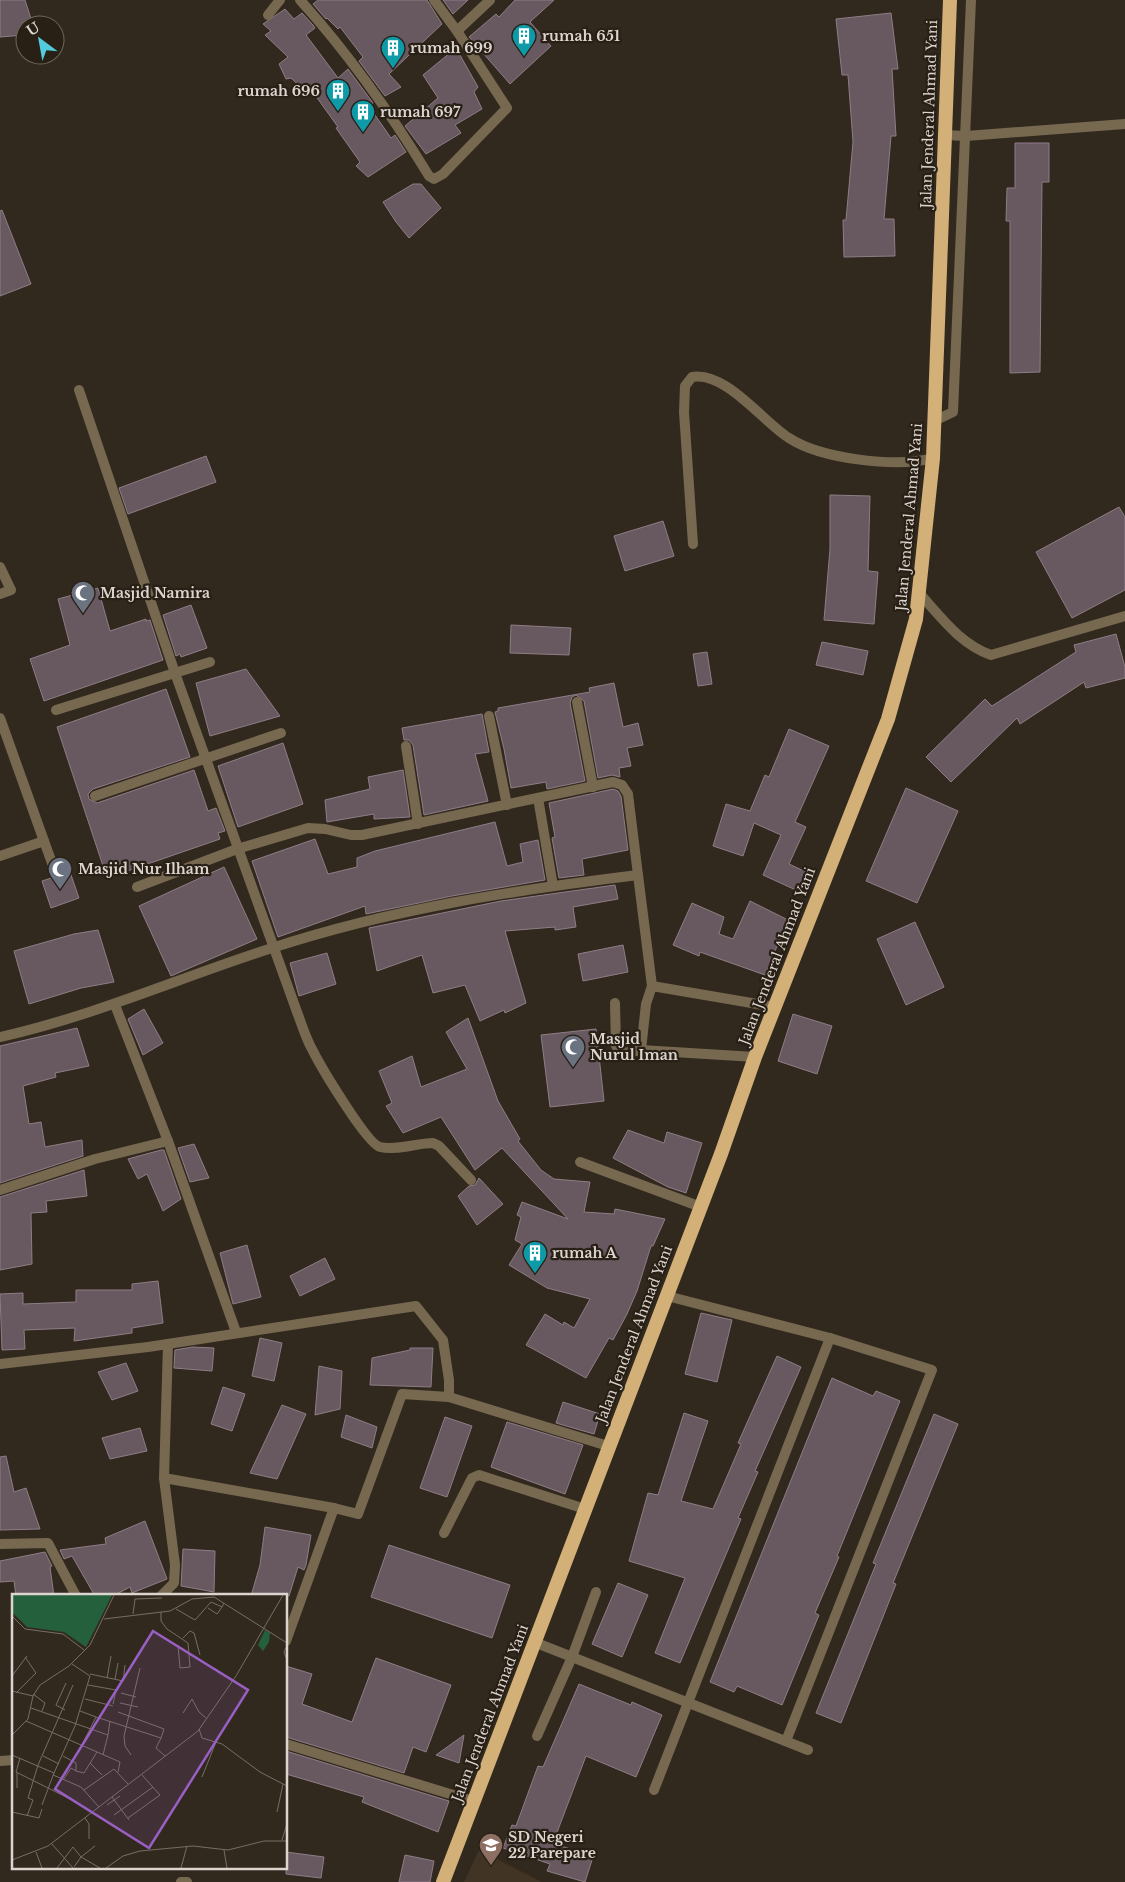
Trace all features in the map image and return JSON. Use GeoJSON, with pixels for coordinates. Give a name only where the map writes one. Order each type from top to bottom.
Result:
{"type":"FeatureCollection","features":[{"type":"Feature","properties":{"kind":"highway","name":"Jalan Jenderal Ahmad Yani"},"geometry":{"type":"LineString","coordinates":[[443,1882],[608,1446],[701,1207],[755,1057],[888,719],[916,619],[933,458],[950,0]]}},
{"type":"Feature","properties":{"kind":"street"},"geometry":{"type":"LineString","coordinates":[[268,15],[280,0]]}},
{"type":"Feature","properties":{"kind":"street"},"geometry":{"type":"LineString","coordinates":[[300,0],[329,32],[397,124],[429,176],[434,179],[443,174],[507,108],[457,31],[434,0]]}},
{"type":"Feature","properties":{"kind":"street"},"geometry":{"type":"LineString","coordinates":[[457,31],[490,0]]}},
{"type":"Feature","properties":{"kind":"street"},"geometry":{"type":"LineString","coordinates":[[934,421],[953,412],[971,0]]}},
{"type":"Feature","properties":{"kind":"street"},"geometry":{"type":"LineString","coordinates":[[944,135],[966,136],[1125,124]]}},
{"type":"Feature","properties":{"kind":"street"},"geometry":{"type":"LineString","coordinates":[[694,544],[684,412],[685,386],[692,377],[704,376],[713,380],[744,400],[789,439],[830,454],[890,462],[920,461],[933,458]]}},
{"type":"Feature","properties":{"kind":"street"},"geometry":{"type":"LineString","coordinates":[[79,390],[205,759],[273,948],[313,1052],[369,1139],[379,1147],[433,1143],[439,1146],[471,1180]]}},
{"type":"Feature","properties":{"kind":"street"},"geometry":{"type":"LineString","coordinates":[[0,567],[11,590],[0,594]]}},
{"type":"Feature","properties":{"kind":"street"},"geometry":{"type":"LineString","coordinates":[[919,593],[958,636],[974,648],[991,654],[1125,616]]}},
{"type":"Feature","properties":{"kind":"street"},"geometry":{"type":"LineString","coordinates":[[56,710],[210,662]]}},
{"type":"Feature","properties":{"kind":"street"},"geometry":{"type":"LineString","coordinates":[[577,702],[593,787]]}},
{"type":"Feature","properties":{"kind":"street"},"geometry":{"type":"LineString","coordinates":[[489,716],[507,805]]}},
{"type":"Feature","properties":{"kind":"street"},"geometry":{"type":"LineString","coordinates":[[0,718],[52,863]]}},
{"type":"Feature","properties":{"kind":"street"},"geometry":{"type":"LineString","coordinates":[[95,796],[280,733]]}},
{"type":"Feature","properties":{"kind":"street"},"geometry":{"type":"LineString","coordinates":[[406,746],[418,824]]}},
{"type":"Feature","properties":{"kind":"street"},"geometry":{"type":"LineString","coordinates":[[137,887],[237,849],[308,828],[354,836],[613,782],[622,786],[626,791],[652,986],[646,1004],[641,1050]]}},
{"type":"Feature","properties":{"kind":"street"},"geometry":{"type":"LineString","coordinates":[[538,798],[553,886]]}},
{"type":"Feature","properties":{"kind":"street"},"geometry":{"type":"LineString","coordinates":[[0,856],[44,841]]}},
{"type":"Feature","properties":{"kind":"street"},"geometry":{"type":"LineString","coordinates":[[0,1037],[115,1005],[273,948],[408,911],[553,886],[638,875]]}},
{"type":"Feature","properties":{"kind":"street"},"geometry":{"type":"LineString","coordinates":[[652,986],[775,1007]]}},
{"type":"Feature","properties":{"kind":"street"},"geometry":{"type":"LineString","coordinates":[[615,1003],[616,1046],[624,1052],[641,1050],[755,1057]]}},
{"type":"Feature","properties":{"kind":"street"},"geometry":{"type":"LineString","coordinates":[[115,1005],[168,1141],[236,1332]]}},
{"type":"Feature","properties":{"kind":"street"},"geometry":{"type":"LineString","coordinates":[[0,1190],[94,1159],[168,1141]]}},
{"type":"Feature","properties":{"kind":"street"},"geometry":{"type":"LineString","coordinates":[[580,1162],[701,1207]]}},
{"type":"Feature","properties":{"kind":"street"},"geometry":{"type":"LineString","coordinates":[[667,1296],[830,1338],[932,1370],[786,1741]]}},
{"type":"Feature","properties":{"kind":"street"},"geometry":{"type":"LineString","coordinates":[[0,1364],[168,1344],[236,1332],[416,1306],[443,1340],[449,1380],[449,1397]]}},
{"type":"Feature","properties":{"kind":"street"},"geometry":{"type":"LineString","coordinates":[[654,1790],[830,1338]]}},
{"type":"Feature","properties":{"kind":"street"},"geometry":{"type":"LineString","coordinates":[[163,1594],[174,1583],[175,1565],[164,1478],[168,1344]]}},
{"type":"Feature","properties":{"kind":"street"},"geometry":{"type":"LineString","coordinates":[[164,1478],[334,1508],[358,1514],[402,1394],[449,1397],[608,1446]]}},
{"type":"Feature","properties":{"kind":"street"},"geometry":{"type":"LineString","coordinates":[[444,1533],[472,1478],[479,1476],[585,1509]]}},
{"type":"Feature","properties":{"kind":"street"},"geometry":{"type":"LineString","coordinates":[[288,1635],[334,1508]]}},
{"type":"Feature","properties":{"kind":"street"},"geometry":{"type":"LineString","coordinates":[[0,1544],[48,1543],[75,1594]]}},
{"type":"Feature","properties":{"kind":"street"},"geometry":{"type":"LineString","coordinates":[[537,1736],[572,1657],[596,1592]]}},
{"type":"Feature","properties":{"kind":"street"},"geometry":{"type":"LineString","coordinates":[[534,1642],[808,1750]]}},
{"type":"Feature","properties":{"kind":"street"},"geometry":{"type":"LineString","coordinates":[[288,1745],[473,1801]]}},
{"type":"Feature","properties":{"kind":"street"},"geometry":{"type":"LineString","coordinates":[[181,1882],[187,1882]]}},
{"type":"Feature","properties":{"kind":"shaded area","name":"SD Negeri 22 Parepare"},"geometry":{"type":"Polygon","coordinates":[[[479,1850],[542,1882],[464,1882],[479,1850]]]}},
{"type":"Feature","properties":{"kind":"building"},"geometry":{"type":"Polygon","coordinates":[[[0,0],[25,0],[30,15],[15,15],[15,36],[0,37],[0,0]]]}},
{"type":"Feature","properties":{"kind":"building"},"geometry":{"type":"Polygon","coordinates":[[[318,0],[427,0],[442,24],[389,74],[401,87],[385,96],[359,61],[363,57],[340,27],[338,29],[326,19],[313,4],[318,0]]]}},
{"type":"Feature","properties":{"kind":"building"},"geometry":{"type":"Polygon","coordinates":[[[443,0],[468,0],[453,14],[443,0]]]}},
{"type":"Feature","properties":{"kind":"building"},"geometry":{"type":"Polygon","coordinates":[[[515,0],[554,0],[530,22],[551,46],[510,84],[469,37],[496,14],[499,17],[515,0]]]}},
{"type":"Feature","properties":{"kind":"building"},"geometry":{"type":"Polygon","coordinates":[[[285,9],[294,19],[302,13],[313,25],[315,28],[306,35],[338,78],[348,69],[373,103],[368,105],[391,138],[395,135],[406,152],[368,177],[356,166],[360,162],[310,88],[304,90],[291,78],[286,79],[279,64],[288,57],[265,35],[271,31],[263,24],[285,9]]]}},
{"type":"Feature","properties":{"kind":"building"},"geometry":{"type":"Polygon","coordinates":[[[891,13],[898,69],[892,69],[896,136],[891,136],[884,219],[894,219],[895,256],[844,257],[843,220],[846,220],[853,142],[848,75],[842,75],[836,19],[891,13]]]}},
{"type":"Feature","properties":{"kind":"building"},"geometry":{"type":"Polygon","coordinates":[[[456,48],[478,87],[474,92],[482,109],[455,125],[461,133],[426,154],[405,126],[438,98],[423,75],[456,48]]]}},
{"type":"Feature","properties":{"kind":"building"},"geometry":{"type":"Polygon","coordinates":[[[1015,143],[1049,143],[1049,182],[1042,182],[1040,372],[1010,373],[1010,221],[1006,221],[1007,188],[1015,188],[1015,143]]]}},
{"type":"Feature","properties":{"kind":"building"},"geometry":{"type":"Polygon","coordinates":[[[413,184],[421,184],[441,208],[409,238],[383,202],[413,184]]]}},
{"type":"Feature","properties":{"kind":"building"},"geometry":{"type":"Polygon","coordinates":[[[2,210],[31,284],[0,296],[0,211],[2,210]]]}},
{"type":"Feature","properties":{"kind":"building"},"geometry":{"type":"Polygon","coordinates":[[[206,456],[216,482],[128,514],[119,488],[206,456]]]}},
{"type":"Feature","properties":{"kind":"building"},"geometry":{"type":"Polygon","coordinates":[[[830,495],[870,496],[868,571],[878,572],[874,624],[824,620],[830,549],[830,495]]]}},
{"type":"Feature","properties":{"kind":"building"},"geometry":{"type":"Polygon","coordinates":[[[1119,507],[1125,517],[1125,590],[1072,618],[1036,552],[1119,507]]]}},
{"type":"Feature","properties":{"kind":"building"},"geometry":{"type":"Polygon","coordinates":[[[663,521],[674,556],[625,571],[614,536],[663,521]]]}},
{"type":"Feature","properties":{"kind":"building"},"geometry":{"type":"Polygon","coordinates":[[[98,588],[110,631],[146,619],[146,621],[150,620],[163,660],[44,701],[30,659],[70,645],[58,599],[98,588]]]}},
{"type":"Feature","properties":{"kind":"building"},"geometry":{"type":"Polygon","coordinates":[[[191,605],[207,648],[181,657],[180,654],[176,656],[163,615],[191,605]]]}},
{"type":"Feature","properties":{"kind":"building"},"geometry":{"type":"Polygon","coordinates":[[[511,625],[571,628],[569,655],[510,653],[511,625]]]}},
{"type":"Feature","properties":{"kind":"building"},"geometry":{"type":"Polygon","coordinates":[[[1116,634],[1125,667],[1125,678],[1086,688],[1084,682],[1020,724],[1017,718],[951,782],[926,757],[985,699],[992,706],[1076,652],[1074,645],[1116,634]]]}},
{"type":"Feature","properties":{"kind":"building"},"geometry":{"type":"Polygon","coordinates":[[[822,642],[868,651],[863,675],[816,665],[822,642]]]}},
{"type":"Feature","properties":{"kind":"building"},"geometry":{"type":"Polygon","coordinates":[[[707,652],[712,684],[698,686],[693,654],[707,652]]]}},
{"type":"Feature","properties":{"kind":"building"},"geometry":{"type":"Polygon","coordinates":[[[246,669],[280,716],[210,736],[196,683],[246,669]]]}},
{"type":"Feature","properties":{"kind":"building"},"geometry":{"type":"Polygon","coordinates":[[[614,683],[623,727],[638,723],[643,745],[627,748],[631,766],[619,768],[620,777],[612,775],[598,778],[584,701],[576,695],[572,697],[570,703],[585,781],[547,789],[546,782],[511,788],[495,712],[498,711],[498,708],[590,692],[589,688],[614,683]]]}},
{"type":"Feature","properties":{"kind":"building"},"geometry":{"type":"Polygon","coordinates":[[[166,689],[190,757],[93,789],[88,794],[89,799],[97,803],[194,770],[208,811],[216,808],[225,831],[218,833],[220,839],[107,878],[57,727],[166,689]]]}},
{"type":"Feature","properties":{"kind":"building"},"geometry":{"type":"Polygon","coordinates":[[[482,714],[489,752],[475,754],[488,801],[424,815],[413,745],[409,740],[404,740],[402,728],[482,714]]]}},
{"type":"Feature","properties":{"kind":"building"},"geometry":{"type":"Polygon","coordinates":[[[789,729],[829,746],[795,822],[806,827],[789,864],[806,872],[798,891],[763,875],[781,835],[754,823],[743,856],[713,846],[726,804],[750,811],[765,775],[769,777],[789,729]]]}},
{"type":"Feature","properties":{"kind":"building"},"geometry":{"type":"Polygon","coordinates":[[[283,743],[303,804],[238,827],[218,766],[283,743]]]}},
{"type":"Feature","properties":{"kind":"building"},"geometry":{"type":"Polygon","coordinates":[[[403,770],[410,817],[374,819],[374,814],[327,822],[325,800],[370,789],[368,777],[403,770]]]}},
{"type":"Feature","properties":{"kind":"building"},"geometry":{"type":"Polygon","coordinates":[[[906,788],[958,811],[917,903],[866,881],[906,788]]]}},
{"type":"Feature","properties":{"kind":"building"},"geometry":{"type":"Polygon","coordinates":[[[613,789],[618,791],[621,796],[628,850],[582,859],[584,875],[559,878],[552,838],[555,837],[549,803],[613,789]]]}},
{"type":"Feature","properties":{"kind":"building"},"geometry":{"type":"Polygon","coordinates":[[[495,822],[507,866],[523,862],[520,844],[538,840],[545,880],[452,896],[366,914],[365,906],[278,937],[252,861],[315,839],[328,874],[357,867],[357,858],[375,851],[495,822]]]}},
{"type":"Feature","properties":{"kind":"building"},"geometry":{"type":"Polygon","coordinates":[[[224,867],[257,939],[171,976],[139,906],[224,867]]]}},
{"type":"Feature","properties":{"kind":"building","name":"Masjid Nur Ilham"},"geometry":{"type":"Polygon","coordinates":[[[70,872],[79,898],[51,908],[42,881],[70,872]]]}},
{"type":"Feature","properties":{"kind":"building"},"geometry":{"type":"Polygon","coordinates":[[[615,885],[618,899],[573,907],[576,927],[555,930],[555,927],[505,931],[526,1003],[505,1013],[504,1010],[480,1021],[465,985],[433,993],[422,955],[377,971],[369,928],[501,901],[615,885]]]}},
{"type":"Feature","properties":{"kind":"building"},"geometry":{"type":"Polygon","coordinates":[[[750,901],[788,920],[765,975],[700,952],[699,956],[673,945],[692,903],[724,917],[719,934],[733,939],[750,901]]]}},
{"type":"Feature","properties":{"kind":"building"},"geometry":{"type":"Polygon","coordinates":[[[915,922],[944,987],[906,1005],[877,939],[915,922]]]}},
{"type":"Feature","properties":{"kind":"building"},"geometry":{"type":"Polygon","coordinates":[[[98,930],[114,982],[81,988],[29,1004],[14,951],[74,934],[98,930]]]}},
{"type":"Feature","properties":{"kind":"building"},"geometry":{"type":"Polygon","coordinates":[[[623,945],[628,972],[583,981],[578,954],[623,945]]]}},
{"type":"Feature","properties":{"kind":"building"},"geometry":{"type":"Polygon","coordinates":[[[327,953],[336,984],[299,996],[290,963],[327,953]]]}},
{"type":"Feature","properties":{"kind":"building"},"geometry":{"type":"Polygon","coordinates":[[[144,1009],[163,1043],[143,1055],[128,1019],[144,1009]]]}},
{"type":"Feature","properties":{"kind":"building"},"geometry":{"type":"Polygon","coordinates":[[[793,1014],[832,1026],[817,1074],[778,1061],[793,1014]]]}},
{"type":"Feature","properties":{"kind":"building"},"geometry":{"type":"Polygon","coordinates":[[[468,1018],[498,1101],[520,1139],[518,1141],[541,1170],[554,1179],[590,1182],[584,1212],[614,1214],[615,1209],[665,1219],[653,1246],[651,1246],[637,1291],[627,1314],[613,1340],[609,1338],[586,1378],[526,1345],[545,1314],[563,1325],[564,1322],[574,1328],[590,1299],[547,1288],[509,1265],[522,1244],[515,1240],[521,1217],[517,1215],[522,1202],[568,1219],[502,1148],[475,1170],[441,1117],[403,1133],[386,1106],[392,1103],[379,1071],[412,1056],[421,1087],[467,1069],[446,1032],[468,1018]]]}},
{"type":"Feature","properties":{"kind":"building"},"geometry":{"type":"Polygon","coordinates":[[[77,1028],[89,1066],[55,1073],[56,1077],[23,1086],[29,1124],[41,1122],[45,1147],[82,1140],[83,1156],[0,1183],[0,1046],[77,1028]]]}},
{"type":"Feature","properties":{"kind":"building","name":"Masjid Nurul Iman"},"geometry":{"type":"Polygon","coordinates":[[[596,1029],[604,1101],[550,1107],[541,1035],[596,1029]]]}},
{"type":"Feature","properties":{"kind":"building"},"geometry":{"type":"Polygon","coordinates":[[[628,1130],[664,1143],[667,1132],[702,1143],[686,1193],[668,1187],[613,1158],[628,1130]]]}},
{"type":"Feature","properties":{"kind":"building"},"geometry":{"type":"Polygon","coordinates":[[[194,1144],[209,1178],[190,1182],[178,1148],[194,1144]]]}},
{"type":"Feature","properties":{"kind":"building"},"geometry":{"type":"Polygon","coordinates":[[[164,1150],[181,1199],[163,1211],[147,1174],[138,1179],[128,1159],[164,1150]]]}},
{"type":"Feature","properties":{"kind":"building"},"geometry":{"type":"Polygon","coordinates":[[[84,1170],[87,1196],[46,1201],[47,1212],[31,1213],[32,1264],[0,1270],[0,1197],[84,1170]]]}},
{"type":"Feature","properties":{"kind":"building"},"geometry":{"type":"Polygon","coordinates":[[[479,1178],[503,1204],[477,1225],[458,1196],[469,1186],[475,1185],[479,1178]]]}},
{"type":"Feature","properties":{"kind":"building"},"geometry":{"type":"Polygon","coordinates":[[[247,1245],[261,1297],[233,1304],[220,1253],[247,1245]]]}},
{"type":"Feature","properties":{"kind":"building"},"geometry":{"type":"Polygon","coordinates":[[[325,1258],[335,1279],[300,1296],[290,1276],[325,1258]]]}},
{"type":"Feature","properties":{"kind":"building"},"geometry":{"type":"Polygon","coordinates":[[[158,1281],[163,1323],[132,1328],[132,1333],[74,1341],[75,1328],[24,1330],[25,1349],[2,1350],[0,1294],[23,1293],[23,1304],[76,1302],[76,1290],[132,1290],[132,1284],[158,1281]]]}},
{"type":"Feature","properties":{"kind":"building"},"geometry":{"type":"Polygon","coordinates":[[[701,1313],[732,1320],[717,1382],[685,1374],[701,1313]]]}},
{"type":"Feature","properties":{"kind":"building"},"geometry":{"type":"Polygon","coordinates":[[[260,1338],[282,1343],[274,1381],[252,1376],[260,1338]]]}},
{"type":"Feature","properties":{"kind":"building"},"geometry":{"type":"Polygon","coordinates":[[[193,1347],[214,1348],[212,1371],[174,1368],[175,1350],[193,1347]]]}},
{"type":"Feature","properties":{"kind":"building"},"geometry":{"type":"Polygon","coordinates":[[[410,1348],[433,1348],[431,1387],[370,1385],[372,1358],[410,1350],[410,1348]]]}},
{"type":"Feature","properties":{"kind":"building"},"geometry":{"type":"Polygon","coordinates":[[[777,1356],[801,1367],[755,1471],[758,1472],[738,1518],[741,1519],[680,1663],[655,1653],[685,1578],[629,1561],[648,1493],[658,1495],[684,1413],[708,1421],[681,1501],[713,1509],[741,1444],[738,1443],[777,1356]]]}},
{"type":"Feature","properties":{"kind":"building"},"geometry":{"type":"Polygon","coordinates":[[[126,1363],[138,1391],[112,1400],[98,1372],[126,1363]]]}},
{"type":"Feature","properties":{"kind":"building"},"geometry":{"type":"Polygon","coordinates":[[[319,1366],[342,1371],[340,1409],[315,1415],[319,1366]]]}},
{"type":"Feature","properties":{"kind":"building"},"geometry":{"type":"Polygon","coordinates":[[[832,1378],[873,1396],[876,1391],[900,1401],[837,1556],[839,1557],[815,1613],[819,1615],[782,1705],[737,1686],[734,1692],[710,1682],[832,1378]]]}},
{"type":"Feature","properties":{"kind":"building"},"geometry":{"type":"Polygon","coordinates":[[[223,1387],[245,1394],[232,1431],[211,1424],[223,1387]]]}},
{"type":"Feature","properties":{"kind":"building"},"geometry":{"type":"Polygon","coordinates":[[[563,1402],[600,1414],[594,1434],[556,1423],[563,1402]]]}},
{"type":"Feature","properties":{"kind":"building"},"geometry":{"type":"Polygon","coordinates":[[[282,1405],[306,1414],[277,1479],[250,1473],[282,1405]]]}},
{"type":"Feature","properties":{"kind":"building"},"geometry":{"type":"Polygon","coordinates":[[[934,1414],[958,1424],[893,1583],[896,1584],[841,1723],[816,1713],[876,1564],[873,1563],[934,1414]]]}},
{"type":"Feature","properties":{"kind":"building"},"geometry":{"type":"Polygon","coordinates":[[[346,1415],[377,1427],[372,1448],[341,1437],[346,1415]]]}},
{"type":"Feature","properties":{"kind":"building"},"geometry":{"type":"Polygon","coordinates":[[[445,1417],[472,1426],[447,1497],[420,1488],[445,1417]]]}},
{"type":"Feature","properties":{"kind":"building"},"geometry":{"type":"Polygon","coordinates":[[[507,1422],[583,1445],[565,1494],[491,1467],[507,1422]]]}},
{"type":"Feature","properties":{"kind":"building"},"geometry":{"type":"Polygon","coordinates":[[[140,1428],[147,1451],[110,1459],[102,1438],[140,1428]]]}},
{"type":"Feature","properties":{"kind":"building"},"geometry":{"type":"Polygon","coordinates":[[[6,1456],[14,1492],[26,1488],[40,1529],[0,1530],[0,1457],[6,1456]]]}},
{"type":"Feature","properties":{"kind":"building"},"geometry":{"type":"Polygon","coordinates":[[[145,1521],[167,1579],[132,1593],[130,1587],[117,1594],[94,1594],[72,1556],[64,1559],[60,1550],[106,1544],[105,1538],[145,1521]]]}},
{"type":"Feature","properties":{"kind":"building"},"geometry":{"type":"Polygon","coordinates":[[[265,1527],[311,1535],[306,1565],[304,1570],[298,1567],[289,1596],[288,1594],[252,1594],[260,1565],[265,1527]]]}},
{"type":"Feature","properties":{"kind":"building"},"geometry":{"type":"Polygon","coordinates":[[[389,1545],[510,1585],[492,1638],[371,1597],[389,1545]]]}},
{"type":"Feature","properties":{"kind":"building"},"geometry":{"type":"Polygon","coordinates":[[[183,1549],[215,1551],[214,1592],[181,1586],[183,1549]]]}},
{"type":"Feature","properties":{"kind":"building"},"geometry":{"type":"Polygon","coordinates":[[[45,1552],[52,1566],[50,1567],[54,1594],[16,1594],[14,1581],[0,1582],[0,1561],[45,1552]]]}},
{"type":"Feature","properties":{"kind":"building"},"geometry":{"type":"Polygon","coordinates":[[[618,1583],[648,1595],[622,1657],[592,1644],[618,1583]]]}},
{"type":"Feature","properties":{"kind":"building"},"geometry":{"type":"Polygon","coordinates":[[[376,1658],[451,1685],[426,1752],[413,1747],[404,1773],[288,1738],[288,1667],[312,1674],[302,1704],[352,1722],[376,1658]]]}},
{"type":"Feature","properties":{"kind":"building"},"geometry":{"type":"Polygon","coordinates":[[[579,1684],[631,1705],[632,1702],[662,1715],[636,1777],[586,1756],[553,1843],[593,1857],[585,1882],[547,1871],[550,1864],[503,1848],[512,1825],[516,1826],[538,1766],[543,1767],[579,1684]]]}},
{"type":"Feature","properties":{"kind":"building"},"geometry":{"type":"Polygon","coordinates":[[[464,1735],[459,1763],[436,1755],[464,1735]]]}},
{"type":"Feature","properties":{"kind":"building"},"geometry":{"type":"Polygon","coordinates":[[[288,1752],[449,1801],[438,1832],[362,1802],[364,1797],[288,1775],[288,1752]]]}},
{"type":"Feature","properties":{"kind":"building"},"geometry":{"type":"Polygon","coordinates":[[[288,1852],[324,1857],[321,1878],[286,1874],[286,1870],[288,1870],[288,1852]]]}},
{"type":"Feature","properties":{"kind":"building"},"geometry":{"type":"Polygon","coordinates":[[[405,1855],[434,1861],[430,1882],[399,1882],[405,1855]]]}},
{"type":"Feature","properties":{"kind":"place","name":"rumah 651"},"geometry":{"type":"Point","coordinates":[524,57]}},
{"type":"Feature","properties":{"kind":"place","name":"rumah 699"},"geometry":{"type":"Point","coordinates":[393,69]}},
{"type":"Feature","properties":{"kind":"place","name":"rumah 696"},"geometry":{"type":"Point","coordinates":[338,112]}},
{"type":"Feature","properties":{"kind":"place","name":"rumah 697"},"geometry":{"type":"Point","coordinates":[363,133]}},
{"type":"Feature","properties":{"kind":"place","name":"Masjid Namira"},"geometry":{"type":"Point","coordinates":[83,614]}},
{"type":"Feature","properties":{"kind":"place","name":"Masjid Nur Ilham"},"geometry":{"type":"Point","coordinates":[60,890]}},
{"type":"Feature","properties":{"kind":"place","name":"Masjid Nurul Iman"},"geometry":{"type":"Point","coordinates":[573,1068]}},
{"type":"Feature","properties":{"kind":"place","name":"rumah A"},"geometry":{"type":"Point","coordinates":[535,1274]}},
{"type":"Feature","properties":{"kind":"place","name":"SD Negeri 22 Parepare"},"geometry":{"type":"Point","coordinates":[491,1866]}}]}
